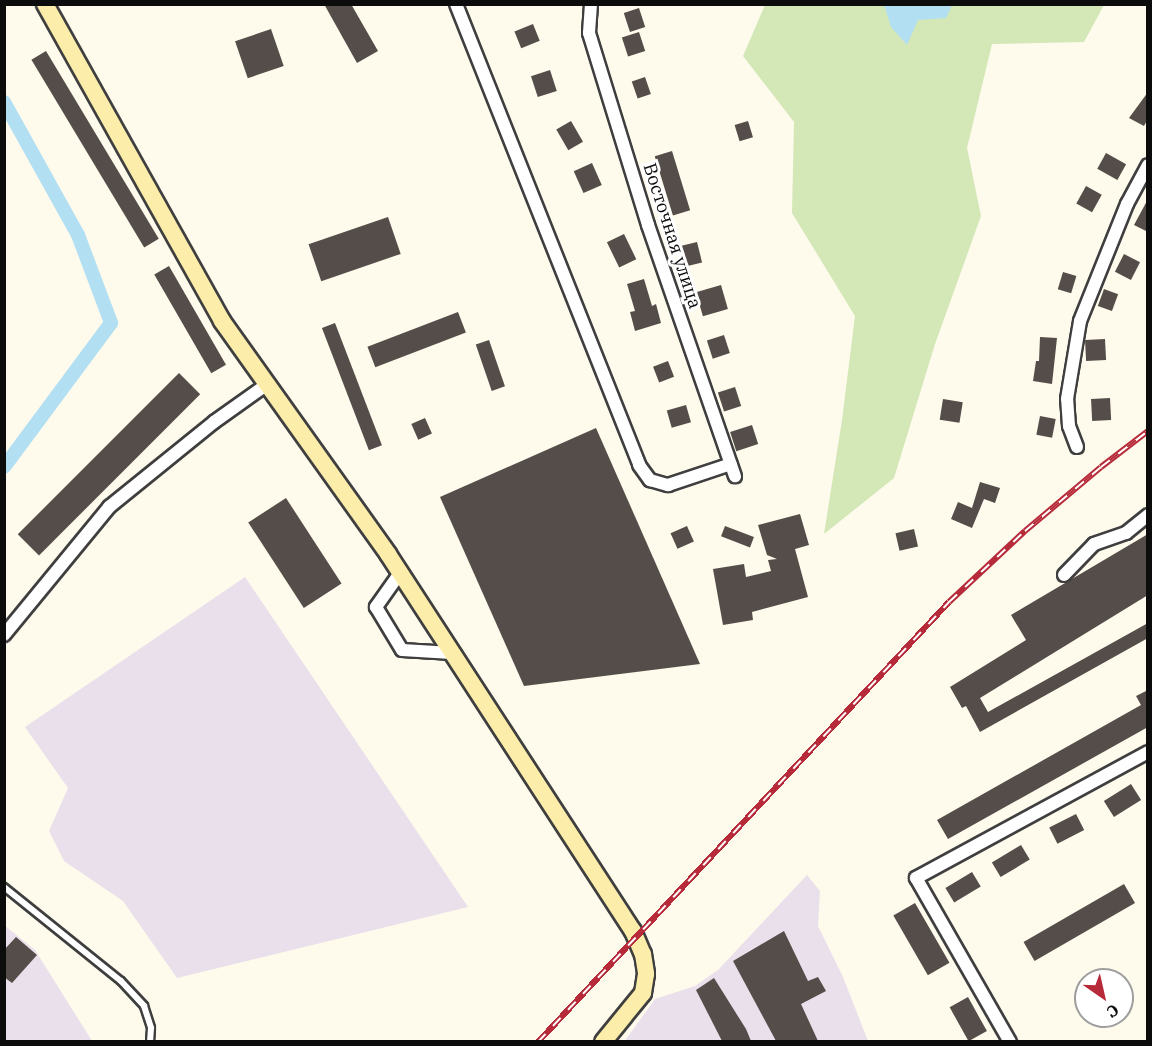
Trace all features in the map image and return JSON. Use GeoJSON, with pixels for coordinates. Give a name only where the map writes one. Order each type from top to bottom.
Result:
{"type":"FeatureCollection","features":[{"type":"Feature","properties":{"kind":"main road"},"geometry":{"type":"LineString","coordinates":[[45,4],[222,321],[400,573],[633,931],[644,954],[646,974],[643,993],[603,1041]]}},
{"type":"Feature","properties":{"kind":"street","name":"Восточная улица"},"geometry":{"type":"LineString","coordinates":[[456,4],[639,465],[650,480],[668,485],[733,470],[648,225],[589,33],[591,4]]}},
{"type":"Feature","properties":{"kind":"street"},"geometry":{"type":"LineString","coordinates":[[1077,447],[1069,426],[1067,399],[1080,321],[1127,204],[1148,165]]}},
{"type":"Feature","properties":{"kind":"street"},"geometry":{"type":"LineString","coordinates":[[4,636],[109,507],[214,422],[266,385]]}},
{"type":"Feature","properties":{"kind":"street"},"geometry":{"type":"LineString","coordinates":[[1064,575],[1094,544],[1126,533],[1148,515]]}},
{"type":"Feature","properties":{"kind":"street"},"geometry":{"type":"LineString","coordinates":[[400,573],[375,607],[402,650],[452,653]]}},
{"type":"Feature","properties":{"kind":"street"},"geometry":{"type":"LineString","coordinates":[[1010,1041],[916,878],[1148,752]]}},
{"type":"Feature","properties":{"kind":"lane"},"geometry":{"type":"LineString","coordinates":[[4,887],[129,990],[144,1006],[151,1028],[150,1041]]}},
{"type":"Feature","properties":{"kind":"shaded area"},"geometry":{"type":"Polygon","coordinates":[[[245,577],[468,907],[177,978],[123,901],[64,861],[49,831],[68,788],[25,727],[245,577]]]}},
{"type":"Feature","properties":{"kind":"shaded area"},"geometry":{"type":"Polygon","coordinates":[[[807,875],[820,891],[818,926],[843,977],[868,1041],[624,1042],[655,999],[695,986],[718,970],[807,875]]]}},
{"type":"Feature","properties":{"kind":"shaded area"},"geometry":{"type":"Polygon","coordinates":[[[4,925],[35,950],[92,1041],[5,1041],[4,925]]]}},
{"type":"Feature","properties":{"kind":"green space"},"geometry":{"type":"Polygon","coordinates":[[[765,5],[1104,5],[1084,42],[992,44],[967,148],[981,216],[935,344],[894,478],[824,534],[855,316],[792,213],[794,122],[743,56],[765,5]]]}},
{"type":"Feature","properties":{"kind":"water"},"geometry":{"type":"Polygon","coordinates":[[[884,4],[952,5],[946,18],[918,20],[907,45],[891,27],[884,4]]]}},
{"type":"Feature","properties":{"kind":"building"},"geometry":{"type":"Polygon","coordinates":[[[324,4],[351,4],[378,51],[357,63],[324,4]]]}},
{"type":"Feature","properties":{"kind":"building"},"geometry":{"type":"Polygon","coordinates":[[[639,8],[645,27],[630,32],[624,13],[639,8]]]}},
{"type":"Feature","properties":{"kind":"building"},"geometry":{"type":"Polygon","coordinates":[[[533,24],[540,41],[521,48],[514,31],[533,24]]]}},
{"type":"Feature","properties":{"kind":"building"},"geometry":{"type":"Polygon","coordinates":[[[271,29],[284,66],[248,78],[235,41],[271,29]]]}},
{"type":"Feature","properties":{"kind":"building"},"geometry":{"type":"Polygon","coordinates":[[[639,32],[645,51],[628,57],[622,38],[639,32]]]}},
{"type":"Feature","properties":{"kind":"building"},"geometry":{"type":"Polygon","coordinates":[[[46,51],[159,239],[144,247],[31,60],[46,51]]]}},
{"type":"Feature","properties":{"kind":"building"},"geometry":{"type":"Polygon","coordinates":[[[550,70],[557,91],[538,97],[531,76],[550,70]]]}},
{"type":"Feature","properties":{"kind":"building"},"geometry":{"type":"Polygon","coordinates":[[[645,77],[651,94],[638,99],[632,82],[645,77]]]}},
{"type":"Feature","properties":{"kind":"building"},"geometry":{"type":"Polygon","coordinates":[[[1148,92],[1148,119],[1144,126],[1129,118],[1148,92]]]}},
{"type":"Feature","properties":{"kind":"building"},"geometry":{"type":"Polygon","coordinates":[[[571,121],[583,142],[568,150],[556,130],[571,121]]]}},
{"type":"Feature","properties":{"kind":"building"},"geometry":{"type":"Polygon","coordinates":[[[748,121],[753,137],[740,141],[735,125],[748,121]]]}},
{"type":"Feature","properties":{"kind":"building"},"geometry":{"type":"Polygon","coordinates":[[[672,151],[690,210],[673,216],[655,156],[672,151]]]}},
{"type":"Feature","properties":{"kind":"building"},"geometry":{"type":"Polygon","coordinates":[[[1106,153],[1126,164],[1117,180],[1097,169],[1106,153]]]}},
{"type":"Feature","properties":{"kind":"building"},"geometry":{"type":"Polygon","coordinates":[[[592,163],[602,185],[583,193],[574,171],[592,163]]]}},
{"type":"Feature","properties":{"kind":"building"},"geometry":{"type":"Polygon","coordinates":[[[1086,186],[1102,195],[1092,212],[1076,203],[1086,186]]]}},
{"type":"Feature","properties":{"kind":"building"},"geometry":{"type":"Polygon","coordinates":[[[1148,199],[1148,232],[1134,225],[1148,199]]]}},
{"type":"Feature","properties":{"kind":"building"},"geometry":{"type":"Polygon","coordinates":[[[388,217],[401,254],[321,281],[309,244],[388,217]]]}},
{"type":"Feature","properties":{"kind":"building"},"geometry":{"type":"Polygon","coordinates":[[[624,234],[636,259],[619,267],[607,242],[624,234]]]}},
{"type":"Feature","properties":{"kind":"building"},"geometry":{"type":"Polygon","coordinates":[[[697,242],[702,262],[686,266],[681,246],[697,242]]]}},
{"type":"Feature","properties":{"kind":"building"},"geometry":{"type":"Polygon","coordinates":[[[1124,254],[1140,262],[1131,280],[1115,272],[1124,254]]]}},
{"type":"Feature","properties":{"kind":"building"},"geometry":{"type":"Polygon","coordinates":[[[169,266],[226,365],[211,373],[154,274],[169,266]]]}},
{"type":"Feature","properties":{"kind":"building"},"geometry":{"type":"Polygon","coordinates":[[[1063,272],[1076,276],[1071,293],[1058,289],[1063,272]]]}},
{"type":"Feature","properties":{"kind":"building"},"geometry":{"type":"Polygon","coordinates":[[[644,279],[652,306],[656,304],[661,323],[635,331],[630,312],[635,311],[627,284],[644,279]]]}},
{"type":"Feature","properties":{"kind":"building"},"geometry":{"type":"Polygon","coordinates":[[[721,285],[728,309],[703,316],[696,292],[721,285]]]}},
{"type":"Feature","properties":{"kind":"building"},"geometry":{"type":"Polygon","coordinates":[[[1104,289],[1118,294],[1112,311],[1098,306],[1104,289]]]}},
{"type":"Feature","properties":{"kind":"building"},"geometry":{"type":"Polygon","coordinates":[[[458,312],[466,333],[375,367],[367,347],[458,312]]]}},
{"type":"Feature","properties":{"kind":"building"},"geometry":{"type":"Polygon","coordinates":[[[335,323],[382,445],[369,450],[322,328],[335,323]]]}},
{"type":"Feature","properties":{"kind":"building"},"geometry":{"type":"Polygon","coordinates":[[[724,335],[730,353],[713,359],[707,341],[724,335]]]}},
{"type":"Feature","properties":{"kind":"building"},"geometry":{"type":"Polygon","coordinates":[[[1040,337],[1057,338],[1052,384],[1033,381],[1036,361],[1039,361],[1040,337]]]}},
{"type":"Feature","properties":{"kind":"building"},"geometry":{"type":"Polygon","coordinates":[[[1105,339],[1106,360],[1086,361],[1085,340],[1105,339]]]}},
{"type":"Feature","properties":{"kind":"building"},"geometry":{"type":"Polygon","coordinates":[[[489,340],[505,386],[492,391],[476,345],[489,340]]]}},
{"type":"Feature","properties":{"kind":"building"},"geometry":{"type":"Polygon","coordinates":[[[668,361],[674,377],[659,383],[653,367],[668,361]]]}},
{"type":"Feature","properties":{"kind":"building"},"geometry":{"type":"Polygon","coordinates":[[[179,373],[200,394],[39,555],[18,534],[179,373]]]}},
{"type":"Feature","properties":{"kind":"building"},"geometry":{"type":"Polygon","coordinates":[[[735,387],[741,406],[724,412],[718,393],[735,387]]]}},
{"type":"Feature","properties":{"kind":"building"},"geometry":{"type":"Polygon","coordinates":[[[1110,398],[1111,420],[1092,421],[1091,399],[1110,398]]]}},
{"type":"Feature","properties":{"kind":"building"},"geometry":{"type":"Polygon","coordinates":[[[943,399],[963,402],[959,423],[940,420],[943,399]]]}},
{"type":"Feature","properties":{"kind":"building"},"geometry":{"type":"Polygon","coordinates":[[[686,405],[691,422],[672,428],[667,411],[686,405]]]}},
{"type":"Feature","properties":{"kind":"building"},"geometry":{"type":"Polygon","coordinates":[[[1040,416],[1056,419],[1052,438],[1036,435],[1040,416]]]}},
{"type":"Feature","properties":{"kind":"building"},"geometry":{"type":"Polygon","coordinates":[[[425,418],[432,434],[418,440],[411,424],[425,418]]]}},
{"type":"Feature","properties":{"kind":"building"},"geometry":{"type":"Polygon","coordinates":[[[752,425],[758,444],[736,451],[730,432],[752,425]]]}},
{"type":"Feature","properties":{"kind":"building"},"geometry":{"type":"Polygon","coordinates":[[[596,428],[700,664],[524,686],[440,497],[596,428]]]}},
{"type":"Feature","properties":{"kind":"building"},"geometry":{"type":"Polygon","coordinates":[[[980,482],[1000,488],[995,503],[984,499],[972,528],[951,519],[958,502],[972,508],[980,482]]]}},
{"type":"Feature","properties":{"kind":"building"},"geometry":{"type":"Polygon","coordinates":[[[286,498],[342,584],[304,608],[248,523],[286,498]]]}},
{"type":"Feature","properties":{"kind":"building"},"geometry":{"type":"Polygon","coordinates":[[[800,514],[809,545],[795,549],[808,597],[752,612],[753,620],[723,625],[713,569],[744,564],[746,577],[771,571],[768,560],[777,559],[767,555],[758,525],[800,514]]]}},
{"type":"Feature","properties":{"kind":"building"},"geometry":{"type":"Polygon","coordinates":[[[687,526],[694,542],[677,549],[671,533],[687,526]]]}},
{"type":"Feature","properties":{"kind":"building"},"geometry":{"type":"Polygon","coordinates":[[[725,526],[754,537],[750,547],[721,536],[725,526]]]}},
{"type":"Feature","properties":{"kind":"building"},"geometry":{"type":"Polygon","coordinates":[[[914,529],[918,547],[900,551],[895,533],[914,529]]]}},
{"type":"Feature","properties":{"kind":"building"},"geometry":{"type":"Polygon","coordinates":[[[1148,534],[1148,595],[980,698],[988,712],[1148,623],[1148,638],[980,732],[966,706],[962,708],[950,687],[1026,640],[1011,615],[1148,534]]]}},
{"type":"Feature","properties":{"kind":"building"},"geometry":{"type":"Polygon","coordinates":[[[1148,690],[1148,727],[948,839],[937,820],[1141,705],[1136,696],[1148,690]]]}},
{"type":"Feature","properties":{"kind":"building"},"geometry":{"type":"Polygon","coordinates":[[[1131,784],[1141,800],[1114,817],[1104,801],[1131,784]]]}},
{"type":"Feature","properties":{"kind":"building"},"geometry":{"type":"Polygon","coordinates":[[[1076,814],[1084,830],[1057,844],[1049,828],[1076,814]]]}},
{"type":"Feature","properties":{"kind":"building"},"geometry":{"type":"Polygon","coordinates":[[[1021,845],[1030,860],[1001,877],[992,863],[1021,845]]]}},
{"type":"Feature","properties":{"kind":"building"},"geometry":{"type":"Polygon","coordinates":[[[972,872],[981,887],[954,903],[945,888],[972,872]]]}},
{"type":"Feature","properties":{"kind":"building"},"geometry":{"type":"Polygon","coordinates":[[[1124,884],[1135,903],[1035,961],[1024,942],[1124,884]]]}},
{"type":"Feature","properties":{"kind":"building"},"geometry":{"type":"Polygon","coordinates":[[[915,903],[950,963],[928,975],[893,916],[915,903]]]}},
{"type":"Feature","properties":{"kind":"building"},"geometry":{"type":"Polygon","coordinates":[[[784,931],[808,981],[818,977],[826,991],[801,1004],[818,1041],[776,1041],[733,961],[784,931]]]}},
{"type":"Feature","properties":{"kind":"building"},"geometry":{"type":"Polygon","coordinates":[[[16,937],[37,955],[12,983],[4,977],[4,950],[16,937]]]}},
{"type":"Feature","properties":{"kind":"building"},"geometry":{"type":"Polygon","coordinates":[[[714,978],[751,1041],[722,1041],[696,990],[714,978]]]}},
{"type":"Feature","properties":{"kind":"building"},"geometry":{"type":"Polygon","coordinates":[[[968,997],[987,1031],[969,1041],[950,1007],[968,997]]]}},
{"type":"Feature","properties":{"kind":"waterway"},"geometry":{"type":"LineString","coordinates":[[4,102],[78,235],[111,323],[4,467]]}},
{"type":"Feature","properties":{"kind":"railway"},"geometry":{"type":"LineString","coordinates":[[538,1042],[949,602],[1025,531],[1148,431]]}}]}
